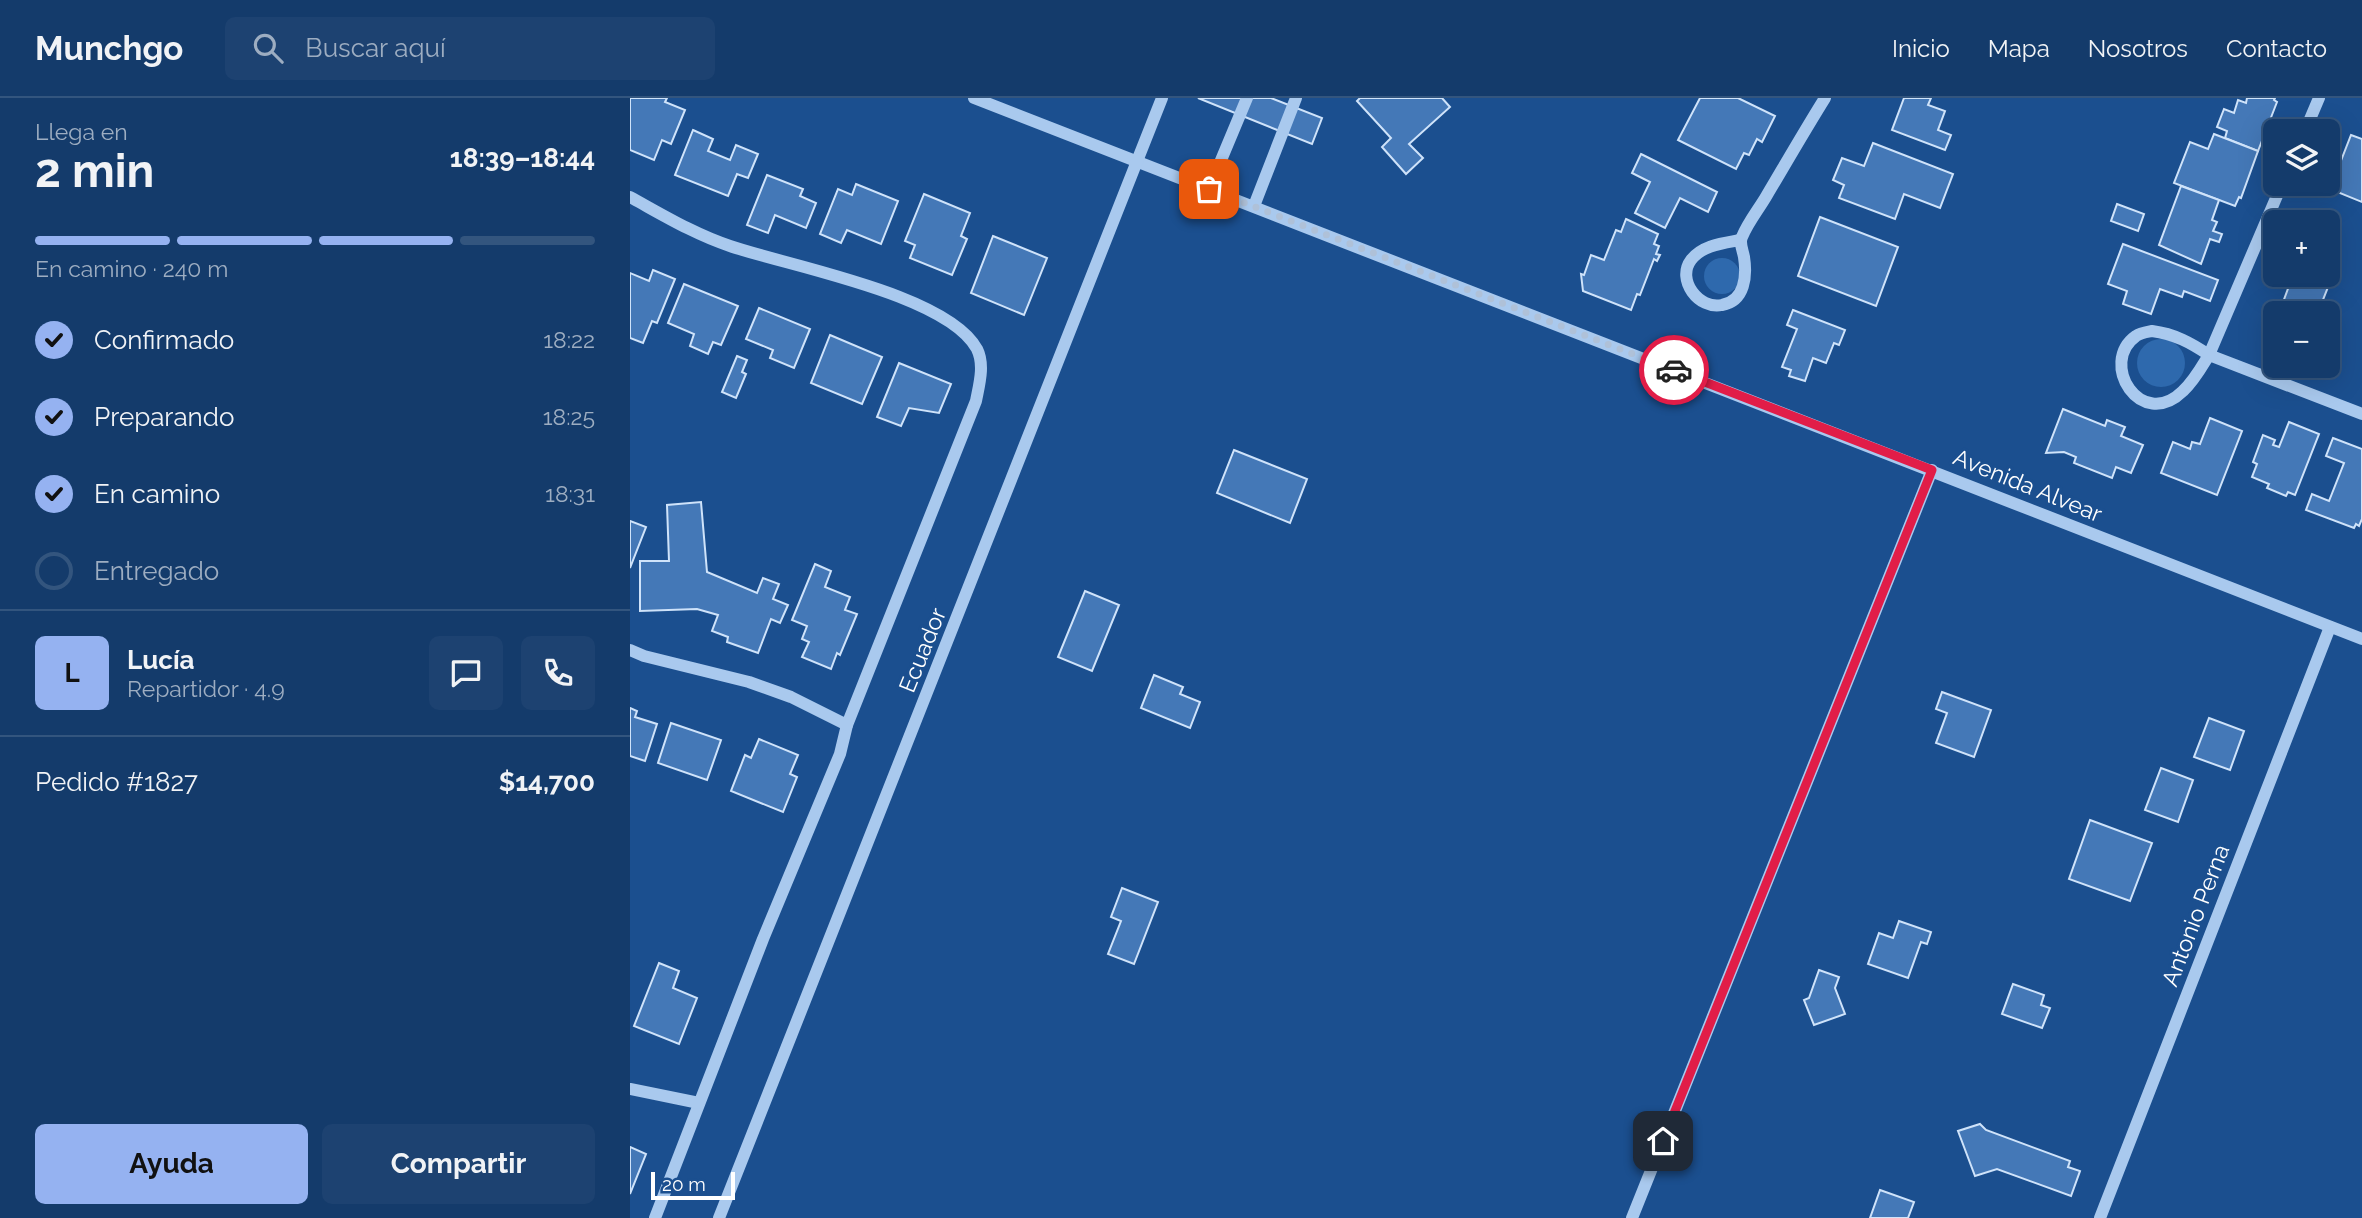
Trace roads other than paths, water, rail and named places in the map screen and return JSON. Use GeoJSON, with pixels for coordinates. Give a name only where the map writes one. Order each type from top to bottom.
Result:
{"type":"FeatureCollection","features":[{"type":"Feature","properties":{"kind":"street","name":"Avenida Alvear"},"geometry":{"type":"LineString","coordinates":[[974,98],[2362,639]]}},
{"type":"Feature","properties":{"kind":"street","name":"Ecuador"},"geometry":{"type":"LineString","coordinates":[[719,1218],[1163,98]]}},
{"type":"Feature","properties":{"kind":"street"},"geometry":{"type":"LineString","coordinates":[[1209,189],[1247,98]]}},
{"type":"Feature","properties":{"kind":"street"},"geometry":{"type":"LineString","coordinates":[[1254,206],[1296,98]]}},
{"type":"Feature","properties":{"kind":"street"},"geometry":{"type":"LineString","coordinates":[[1740,240],[1720,243],[1692,258],[1686,269],[1687,281],[1700,301],[1713,306],[1724,305],[1734,301],[1742,291],[1745,278],[1740,240],[1825,98]]}},
{"type":"Feature","properties":{"kind":"street"},"geometry":{"type":"LineString","coordinates":[[2310,119],[2319,98]]}},
{"type":"Feature","properties":{"kind":"street"},"geometry":{"type":"LineString","coordinates":[[2277,196],[2209,355],[2196,377],[2182,393],[2168,402],[2152,405],[2129,390],[2122,375],[2122,358],[2127,346],[2137,335],[2152,331],[2179,337],[2209,355],[2362,414]]}},
{"type":"Feature","properties":{"kind":"street"},"geometry":{"type":"LineString","coordinates":[[630,197],[699,235],[731,247],[801,264],[868,286],[942,316],[978,350],[981,369],[976,401],[847,724],[840,754],[763,939],[655,1218]]}},
{"type":"Feature","properties":{"kind":"street"},"geometry":{"type":"LineString","coordinates":[[1632,1218],[1932,470]]}},
{"type":"Feature","properties":{"kind":"street","name":"Antonio Perna"},"geometry":{"type":"LineString","coordinates":[[2100,1218],[2330,627]]}},
{"type":"Feature","properties":{"kind":"street"},"geometry":{"type":"LineString","coordinates":[[630,650],[643,656],[750,682],[791,697],[847,724]]}},
{"type":"Feature","properties":{"kind":"street"},"geometry":{"type":"LineString","coordinates":[[630,1089],[699,1104]]}}]}
